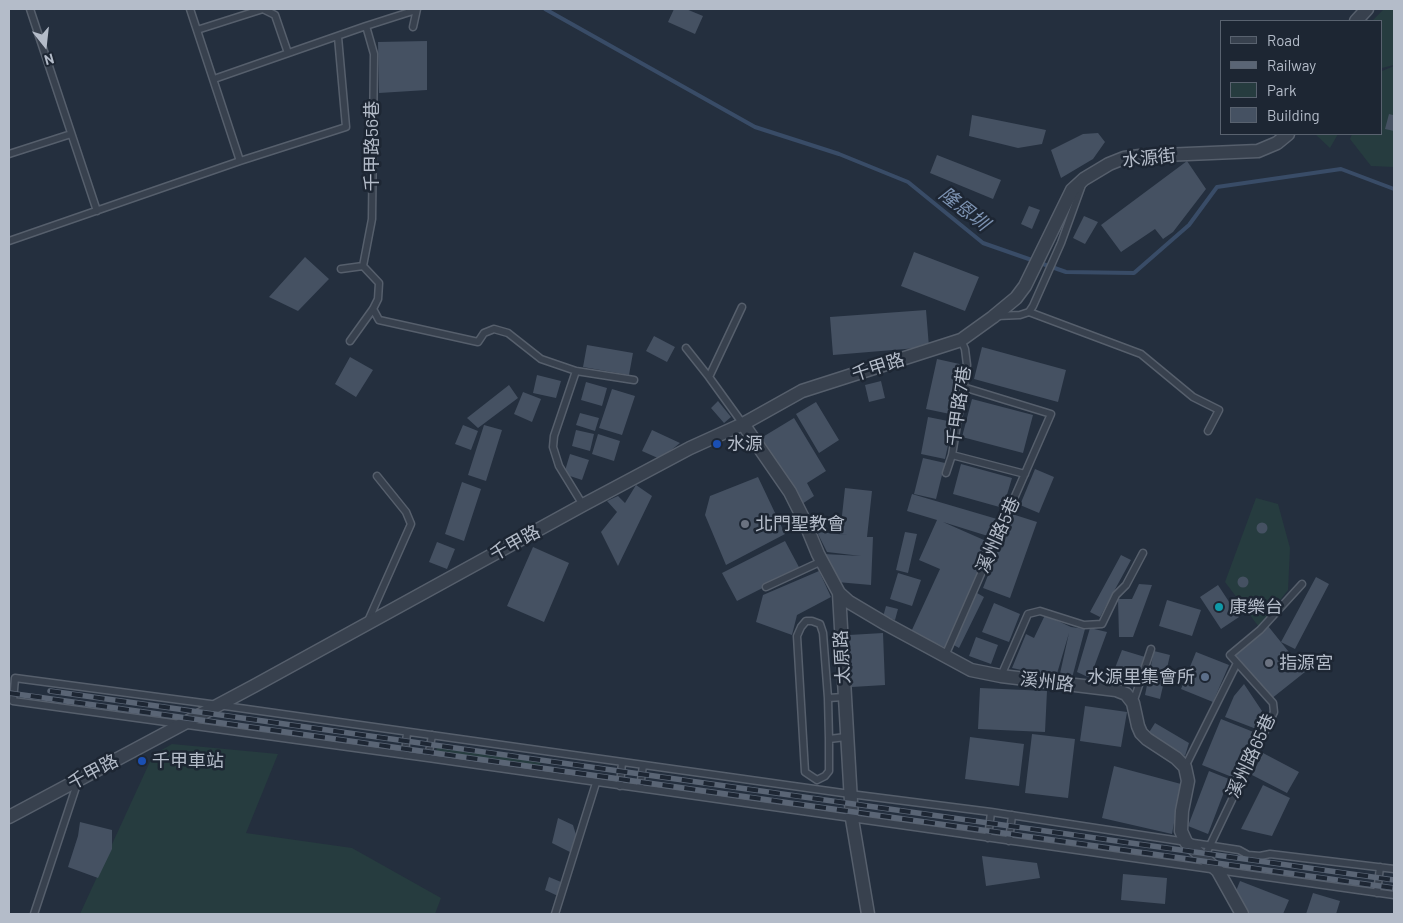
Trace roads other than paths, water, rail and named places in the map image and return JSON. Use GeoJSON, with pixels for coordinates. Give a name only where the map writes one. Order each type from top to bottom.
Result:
{"type":"FeatureCollection","features":[{"type":"Feature","properties":{"kind":"street"},"geometry":{"type":"LineString","coordinates":[[1357,20],[1367,9]]}},
{"type":"Feature","properties":{"kind":"street","name":"水源街"},"geometry":{"type":"LineString","coordinates":[[1025,286],[1072,190],[1084,179],[1124,158],[1258,151],[1277,143],[1287,135]]}},
{"type":"Feature","properties":{"kind":"street","name":"千甲路"},"geometry":{"type":"LineString","coordinates":[[9,817],[182,725],[583,505],[690,448],[743,424],[802,391],[961,340],[994,317],[1016,298],[1025,286]]}},
{"type":"Feature","properties":{"kind":"street","name":"太原路"},"geometry":{"type":"LineString","coordinates":[[743,424],[790,492],[839,593],[852,819],[868,914]]}},
{"type":"Feature","properties":{"kind":"street","name":"溪州路"},"geometry":{"type":"LineString","coordinates":[[839,593],[886,624],[971,670],[1001,676],[1116,690],[1126,694],[1133,703]]}},
{"type":"Feature","properties":{"kind":"street"},"geometry":{"type":"LineString","coordinates":[[1133,703],[1141,733],[1176,758],[1185,767],[1188,781],[1180,825],[1181,831],[1186,842],[1206,852],[1242,914]]}},
{"type":"Feature","properties":{"kind":"lane"},"geometry":{"type":"LineString","coordinates":[[30,9],[97,211]]}},
{"type":"Feature","properties":{"kind":"lane"},"geometry":{"type":"LineString","coordinates":[[190,9],[240,161]]}},
{"type":"Feature","properties":{"kind":"lane"},"geometry":{"type":"LineString","coordinates":[[197,30],[263,9],[275,15],[288,53]]}},
{"type":"Feature","properties":{"kind":"lane"},"geometry":{"type":"LineString","coordinates":[[214,79],[416,10],[413,27]]}},
{"type":"Feature","properties":{"kind":"lane","name":"千甲路56巷"},"geometry":{"type":"LineString","coordinates":[[362,266],[372,219],[374,54],[366,26]]}},
{"type":"Feature","properties":{"kind":"lane"},"geometry":{"type":"LineString","coordinates":[[9,241],[240,161],[346,127],[338,37]]}},
{"type":"Feature","properties":{"kind":"lane"},"geometry":{"type":"LineString","coordinates":[[9,154],[72,134]]}},
{"type":"Feature","properties":{"kind":"lane"},"geometry":{"type":"LineString","coordinates":[[1029,312],[1040,292],[1061,243],[1084,179]]}},
{"type":"Feature","properties":{"kind":"lane"},"geometry":{"type":"LineString","coordinates":[[341,269],[362,266],[379,283],[378,300],[350,341]]}},
{"type":"Feature","properties":{"kind":"lane"},"geometry":{"type":"LineString","coordinates":[[709,377],[742,307]]}},
{"type":"Feature","properties":{"kind":"lane"},"geometry":{"type":"LineString","coordinates":[[373,309],[379,320],[478,342],[484,332],[494,329],[508,333],[541,359],[576,371],[634,380]]}},
{"type":"Feature","properties":{"kind":"lane"},"geometry":{"type":"LineString","coordinates":[[994,317],[1020,315],[1029,312],[1141,354],[1193,397],[1220,410],[1208,431]]}},
{"type":"Feature","properties":{"kind":"lane","name":"千甲路7巷"},"geometry":{"type":"LineString","coordinates":[[946,473],[952,455],[962,387],[968,365],[961,340]]}},
{"type":"Feature","properties":{"kind":"lane"},"geometry":{"type":"LineString","coordinates":[[686,348],[743,424]]}},
{"type":"Feature","properties":{"kind":"lane"},"geometry":{"type":"LineString","coordinates":[[576,371],[554,436],[553,447],[559,466],[583,505]]}},
{"type":"Feature","properties":{"kind":"lane","name":"溪州路5巷"},"geometry":{"type":"LineString","coordinates":[[945,656],[1051,414],[962,387]]}},
{"type":"Feature","properties":{"kind":"lane"},"geometry":{"type":"LineString","coordinates":[[952,455],[1025,474]]}},
{"type":"Feature","properties":{"kind":"lane"},"geometry":{"type":"LineString","coordinates":[[366,624],[411,524],[406,512],[377,476]]}},
{"type":"Feature","properties":{"kind":"lane"},"geometry":{"type":"LineString","coordinates":[[1001,676],[1028,614],[1040,610],[1084,625],[1102,624],[1116,595],[1126,585],[1143,553]]}},
{"type":"Feature","properties":{"kind":"lane"},"geometry":{"type":"LineString","coordinates":[[766,587],[822,561]]}},
{"type":"Feature","properties":{"kind":"lane"},"geometry":{"type":"LineString","coordinates":[[1185,767],[1237,663],[1230,655],[1260,630],[1302,584]]}},
{"type":"Feature","properties":{"kind":"lane"},"geometry":{"type":"LineString","coordinates":[[806,621],[820,624],[823,633],[828,698],[829,771],[825,776],[817,780],[805,772],[797,636],[806,621]]}},
{"type":"Feature","properties":{"kind":"lane"},"geometry":{"type":"LineString","coordinates":[[1133,703],[1150,648]]}},
{"type":"Feature","properties":{"kind":"lane","name":"溪州路65巷"},"geometry":{"type":"LineString","coordinates":[[1206,852],[1274,712],[1273,703],[1237,663]]}},
{"type":"Feature","properties":{"kind":"lane"},"geometry":{"type":"LineString","coordinates":[[1186,842],[991,812],[15,678],[13,701],[1394,895]]}},
{"type":"Feature","properties":{"kind":"lane"},"geometry":{"type":"LineString","coordinates":[[828,698],[844,697]]}},
{"type":"Feature","properties":{"kind":"lane"},"geometry":{"type":"LineString","coordinates":[[405,755],[408,732]]}},
{"type":"Feature","properties":{"kind":"lane"},"geometry":{"type":"LineString","coordinates":[[428,758],[432,735]]}},
{"type":"Feature","properties":{"kind":"lane"},"geometry":{"type":"LineString","coordinates":[[829,739],[846,737]]}},
{"type":"Feature","properties":{"kind":"lane"},"geometry":{"type":"LineString","coordinates":[[620,786],[622,762]]}},
{"type":"Feature","properties":{"kind":"lane"},"geometry":{"type":"LineString","coordinates":[[640,788],[643,765]]}},
{"type":"Feature","properties":{"kind":"lane"},"geometry":{"type":"LineString","coordinates":[[34,914],[79,779]]}},
{"type":"Feature","properties":{"kind":"lane"},"geometry":{"type":"LineString","coordinates":[[554,914],[596,783]]}},
{"type":"Feature","properties":{"kind":"lane"},"geometry":{"type":"LineString","coordinates":[[988,838],[991,812]]}},
{"type":"Feature","properties":{"kind":"lane"},"geometry":{"type":"LineString","coordinates":[[1009,841],[1012,815]]}},
{"type":"Feature","properties":{"kind":"lane"},"geometry":{"type":"LineString","coordinates":[[1206,852],[1239,850],[1248,855],[1260,856],[1270,854],[1394,869]]}},
{"type":"Feature","properties":{"kind":"lane"},"geometry":{"type":"LineString","coordinates":[[1377,893],[1380,867]]}},
{"type":"Feature","properties":{"kind":"waterway","name":"隆恩圳"},"geometry":{"type":"LineString","coordinates":[[545,9],[755,127],[839,154],[908,182],[983,243],[1066,272],[1134,273],[1189,225],[1217,187],[1341,169],[1394,189]]}},
{"type":"Feature","properties":{"kind":"railway"},"geometry":{"type":"LineString","coordinates":[[50,691],[1394,880]]}},
{"type":"Feature","properties":{"kind":"railway"},"geometry":{"type":"LineString","coordinates":[[9,693],[1394,888]]}},
{"type":"Feature","properties":{"kind":"place","name":"水源"},"geometry":{"type":"Point","coordinates":[717,444]}},
{"type":"Feature","properties":{"kind":"place","name":"北門聖教會"},"geometry":{"type":"Point","coordinates":[745,524]}},
{"type":"Feature","properties":{"kind":"place","name":"康樂台"},"geometry":{"type":"Point","coordinates":[1219,607]}},
{"type":"Feature","properties":{"kind":"place","name":"指源宮"},"geometry":{"type":"Point","coordinates":[1269,663]}},
{"type":"Feature","properties":{"kind":"place","name":"水源里集會所"},"geometry":{"type":"Point","coordinates":[1205,677]}},
{"type":"Feature","properties":{"kind":"place","name":"千甲車站"},"geometry":{"type":"Point","coordinates":[142,761]}}]}
